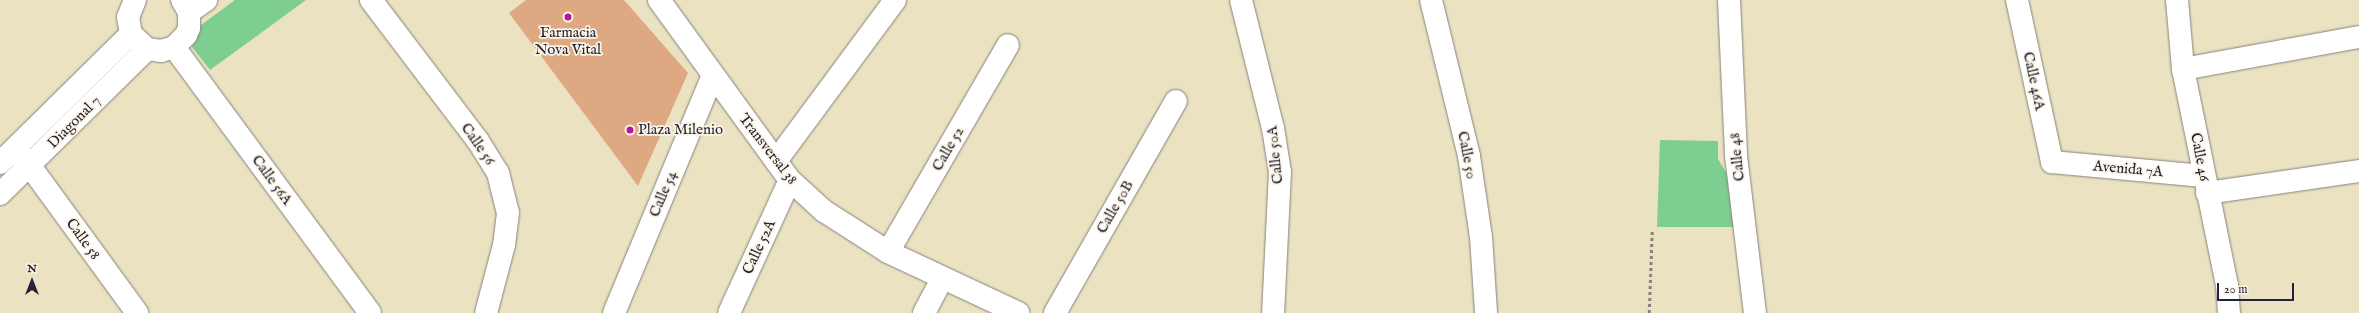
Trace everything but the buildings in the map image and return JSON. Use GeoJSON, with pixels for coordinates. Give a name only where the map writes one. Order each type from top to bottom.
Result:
{"type":"FeatureCollection","features":[{"type":"Feature","properties":{"kind":"street"},"geometry":{"type":"LineString","coordinates":[[135,0],[128,17],[131,34],[146,49],[161,51],[174,47],[186,35],[192,4]]}},
{"type":"Feature","properties":{"kind":"street","name":"Calle 56"},"geometry":{"type":"LineString","coordinates":[[371,0],[478,141],[498,173],[508,213],[504,245],[486,313]]}},
{"type":"Feature","properties":{"kind":"street","name":"Transversal 38"},"geometry":{"type":"LineString","coordinates":[[659,0],[790,180],[824,211],[888,252],[942,279],[1018,313]]}},
{"type":"Feature","properties":{"kind":"street"},"geometry":{"type":"LineString","coordinates":[[776,161],[895,0]]}},
{"type":"Feature","properties":{"kind":"street","name":"Calle 50A"},"geometry":{"type":"LineString","coordinates":[[1241,0],[1273,128],[1280,172],[1273,313]]}},
{"type":"Feature","properties":{"kind":"street","name":"Calle 50"},"geometry":{"type":"LineString","coordinates":[[1431,0],[1469,156],[1481,237],[1486,313]]}},
{"type":"Feature","properties":{"kind":"street","name":"Calle 48"},"geometry":{"type":"LineString","coordinates":[[1729,0],[1736,156],[1756,313]]}},
{"type":"Feature","properties":{"kind":"street","name":"Calle 46A"},"geometry":{"type":"LineString","coordinates":[[2017,0],[2052,162]]}},
{"type":"Feature","properties":{"kind":"street","name":"Calle 46"},"geometry":{"type":"LineString","coordinates":[[2177,0],[2183,69],[2205,185],[2227,285],[2229,313]]}},
{"type":"Feature","properties":{"kind":"street","name":"Diagonal 7"},"geometry":{"type":"LineString","coordinates":[[7,157],[131,34]]}},
{"type":"Feature","properties":{"kind":"street"},"geometry":{"type":"LineString","coordinates":[[2183,69],[2359,37]]}},
{"type":"Feature","properties":{"kind":"street","name":"Calle 52"},"geometry":{"type":"LineString","coordinates":[[888,252],[1008,45]]}},
{"type":"Feature","properties":{"kind":"street","name":"Calle 56A"},"geometry":{"type":"LineString","coordinates":[[174,47],[370,313]]}},
{"type":"Feature","properties":{"kind":"street","name":"Diagonal 7"},"geometry":{"type":"LineString","coordinates":[[0,194],[30,166],[146,49]]}},
{"type":"Feature","properties":{"kind":"street","name":"Calle 54"},"geometry":{"type":"LineString","coordinates":[[614,313],[713,76]]}},
{"type":"Feature","properties":{"kind":"street","name":"Calle 50B"},"geometry":{"type":"LineString","coordinates":[[1054,313],[1176,100]]}},
{"type":"Feature","properties":{"kind":"street","name":"Calle 58"},"geometry":{"type":"LineString","coordinates":[[7,157],[30,166],[137,313]]}},
{"type":"Feature","properties":{"kind":"street","name":"Avenida 7A"},"geometry":{"type":"LineString","coordinates":[[2052,162],[2205,185],[2359,171]]}},
{"type":"Feature","properties":{"kind":"street","name":"Calle 52A"},"geometry":{"type":"LineString","coordinates":[[729,313],[790,180]]}},
{"type":"Feature","properties":{"kind":"street"},"geometry":{"type":"LineString","coordinates":[[924,313],[942,279]]}},
{"type":"Feature","properties":{"kind":"path"},"geometry":{"type":"LineString","coordinates":[[1649,313],[1652,230]]}},
{"type":"Feature","properties":{"kind":"green space"},"geometry":{"type":"Polygon","coordinates":[[[235,0],[306,0],[210,70],[192,47],[197,28],[235,0]]]}},
{"type":"Feature","properties":{"kind":"green space"},"geometry":{"type":"Polygon","coordinates":[[[1660,140],[1718,141],[1718,159],[1741,197],[1745,227],[1657,227],[1660,140]]]}},
{"type":"Feature","properties":{"kind":"place","name":"Farmacia Nova Vital"},"geometry":{"type":"Point","coordinates":[568,17]}},
{"type":"Feature","properties":{"kind":"place","name":"Plaza Milenio"},"geometry":{"type":"Point","coordinates":[630,130]}}]}
